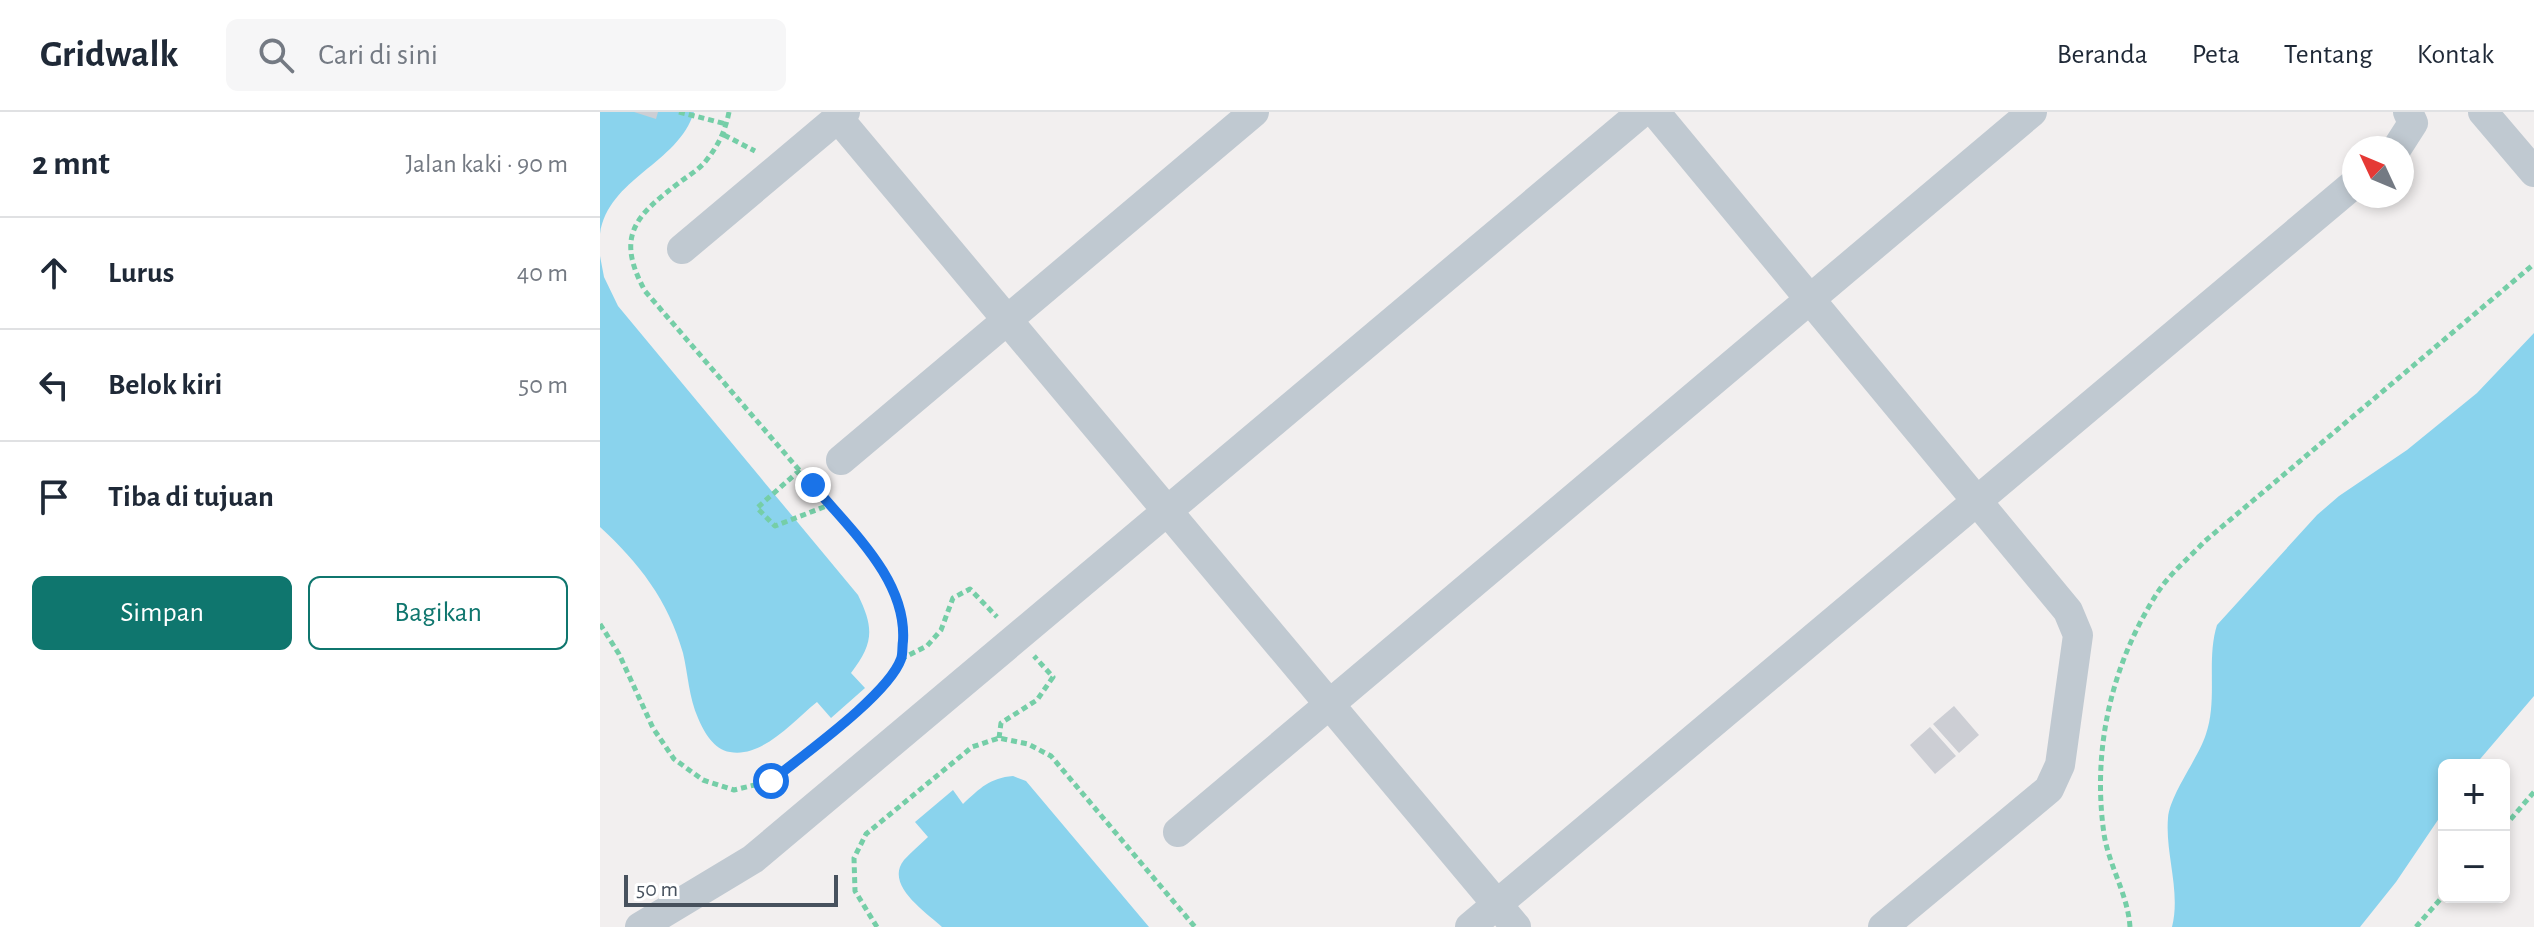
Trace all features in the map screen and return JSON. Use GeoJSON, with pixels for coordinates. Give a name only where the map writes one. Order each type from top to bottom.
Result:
{"type":"FeatureCollection","features":[{"type":"Feature","properties":{"kind":"street"},"geometry":{"type":"LineString","coordinates":[[841,460],[1254,112]]}},
{"type":"Feature","properties":{"kind":"street"},"geometry":{"type":"LineString","coordinates":[[640,927],[753,859],[1642,112]]}},
{"type":"Feature","properties":{"kind":"street"},"geometry":{"type":"LineString","coordinates":[[1655,112],[2068,611],[2078,635],[2060,765],[2049,789],[1883,927]]}},
{"type":"Feature","properties":{"kind":"street"},"geometry":{"type":"LineString","coordinates":[[1178,832],[2032,112]]}},
{"type":"Feature","properties":{"kind":"street"},"geometry":{"type":"LineString","coordinates":[[2405,136],[2413,123],[2408,112]]}},
{"type":"Feature","properties":{"kind":"street"},"geometry":{"type":"LineString","coordinates":[[2483,112],[2534,172]]}},
{"type":"Feature","properties":{"kind":"street"},"geometry":{"type":"LineString","coordinates":[[682,249],[842,115],[1007,320],[1507,916]]}},
{"type":"Feature","properties":{"kind":"street"},"geometry":{"type":"LineString","coordinates":[[1470,927],[1507,916],[1977,502],[2342,194]]}},
{"type":"Feature","properties":{"kind":"path"},"geometry":{"type":"LineString","coordinates":[[679,112],[726,124]]}},
{"type":"Feature","properties":{"kind":"path"},"geometry":{"type":"LineString","coordinates":[[600,624],[619,654],[653,728],[674,759],[703,780],[734,790],[771,781],[878,693],[901,659],[904,627],[900,605],[887,579],[862,543],[645,291],[631,266],[630,243],[641,216],[655,201],[703,164],[724,135],[729,112]]}},
{"type":"Feature","properties":{"kind":"path"},"geometry":{"type":"LineString","coordinates":[[2130,927],[2129,910],[2115,879],[2104,836],[2100,789],[2103,733],[2118,672],[2157,592],[2205,541],[2534,264]]}},
{"type":"Feature","properties":{"kind":"path"},"geometry":{"type":"LineString","coordinates":[[800,470],[757,508],[775,526],[829,505]]}},
{"type":"Feature","properties":{"kind":"path"},"geometry":{"type":"LineString","coordinates":[[877,927],[855,891],[854,858],[866,834],[972,747],[999,738],[1028,744],[1051,756],[1195,927]]}},
{"type":"Feature","properties":{"kind":"path"},"geometry":{"type":"LineString","coordinates":[[2510,820],[2534,792]]}},
{"type":"Feature","properties":{"kind":"path"},"geometry":{"type":"LineString","coordinates":[[2416,927],[2438,902]]}},
{"type":"Feature","properties":{"kind":"water"},"geometry":{"type":"Polygon","coordinates":[[[600,112],[694,112],[686,130],[674,145],[616,199],[606,215],[600,234],[600,112]]]}},
{"type":"Feature","properties":{"kind":"water"},"geometry":{"type":"Polygon","coordinates":[[[600,256],[604,277],[618,306],[858,595],[867,617],[869,635],[864,653],[851,673],[865,688],[831,718],[817,702],[777,736],[754,749],[730,752],[714,744],[695,710],[683,653],[669,616],[639,569],[600,527],[600,256]]]}},
{"type":"Feature","properties":{"kind":"water"},"geometry":{"type":"Polygon","coordinates":[[[2534,333],[2534,696],[2480,759],[2438,759],[2438,820],[2396,882],[2360,927],[2172,927],[2175,900],[2168,818],[2174,798],[2206,734],[2217,625],[2317,515],[2339,496],[2407,450],[2477,393],[2534,333]]]}},
{"type":"Feature","properties":{"kind":"water"},"geometry":{"type":"Polygon","coordinates":[[[1013,776],[1026,781],[1149,927],[942,927],[918,906],[899,879],[899,869],[904,860],[928,837],[915,822],[953,790],[963,804],[986,785],[1013,776]]]}},
{"type":"Feature","properties":{"kind":"building"},"geometry":{"type":"Polygon","coordinates":[[[634,112],[658,112],[656,119],[634,112]]]}},
{"type":"Feature","properties":{"kind":"building"},"geometry":{"type":"Polygon","coordinates":[[[1954,706],[1979,735],[1959,753],[1933,724],[1954,706]]]}},
{"type":"Feature","properties":{"kind":"building"},"geometry":{"type":"Polygon","coordinates":[[[1930,727],[1956,756],[1935,774],[1910,745],[1930,727]]]}},
{"type":"Feature","properties":{"kind":"route"},"geometry":{"type":"LineString","coordinates":[[771,781],[878,693],[901,659],[904,627],[900,605],[887,579],[862,543],[813,485]]}}]}
